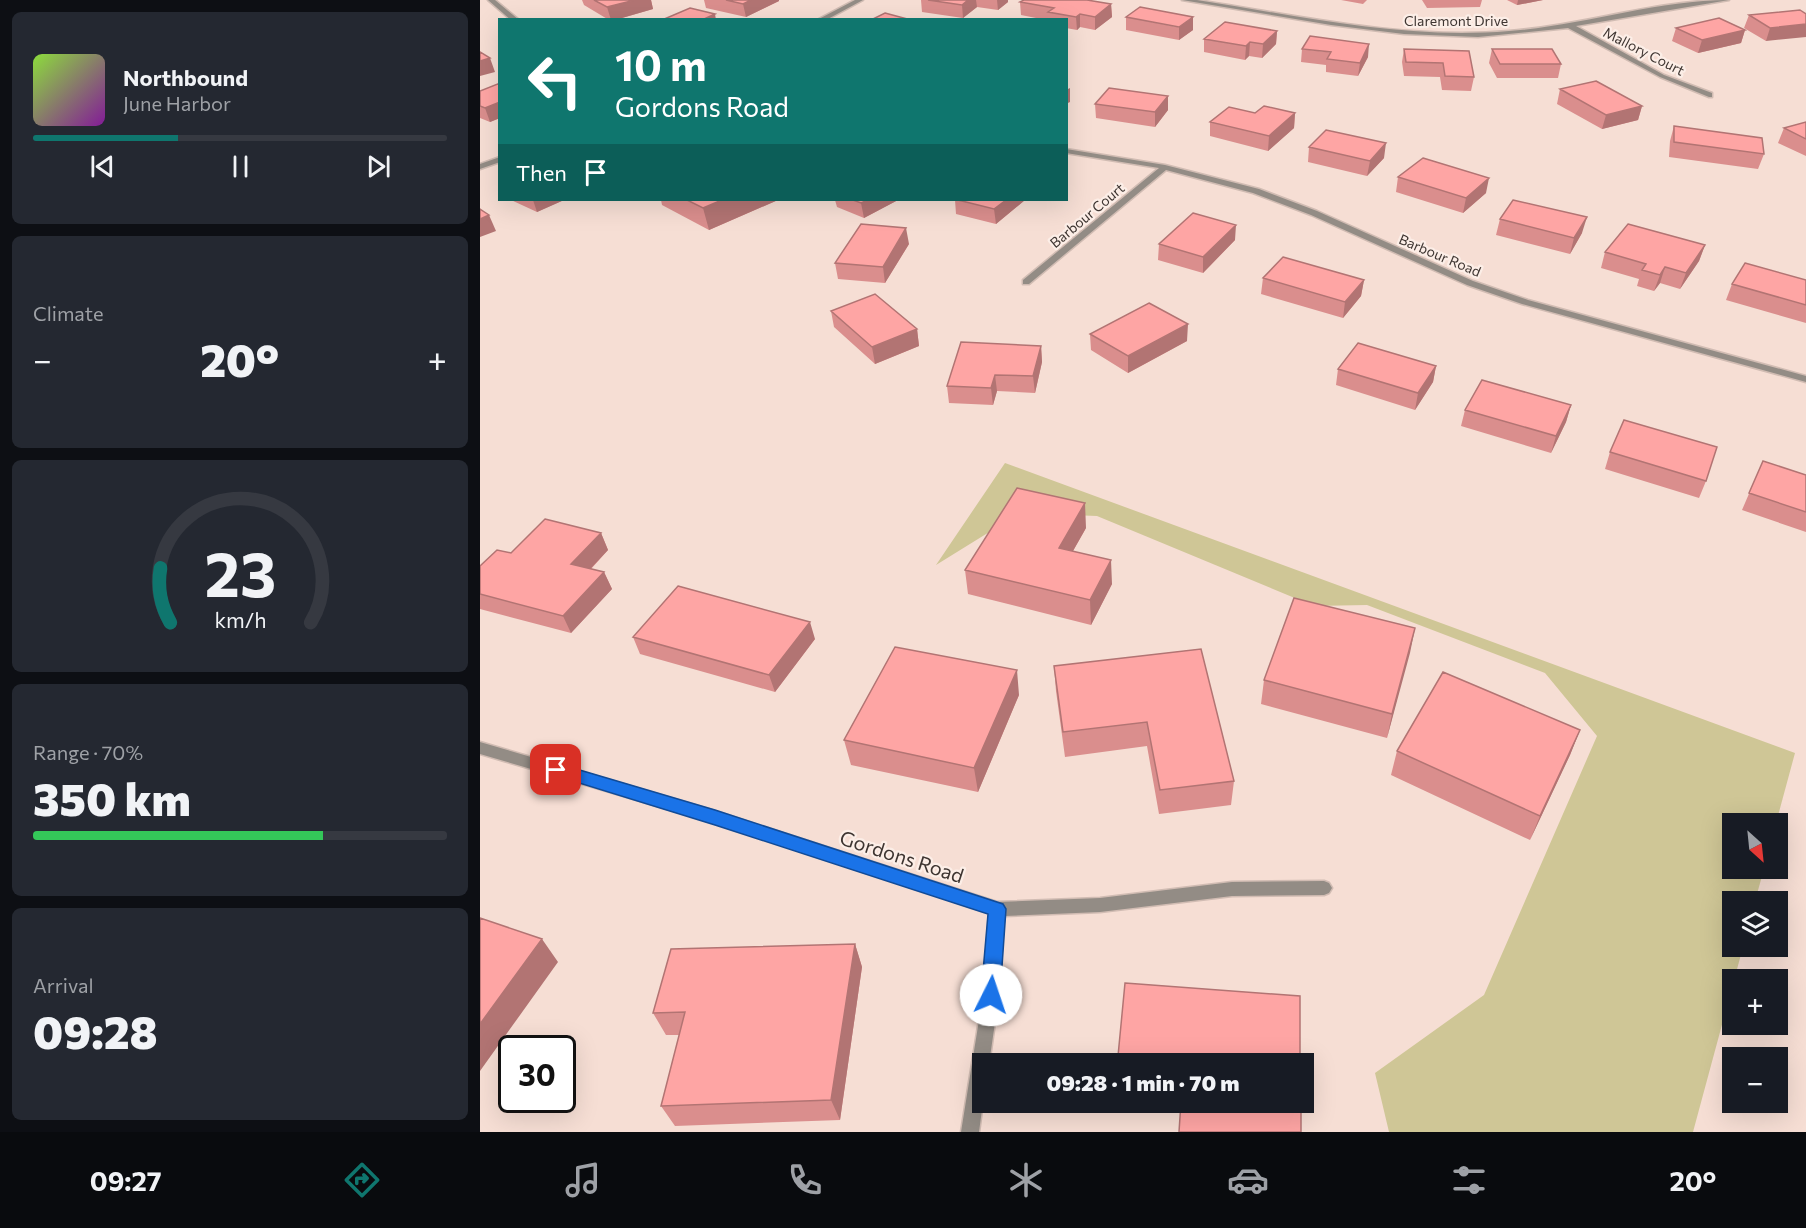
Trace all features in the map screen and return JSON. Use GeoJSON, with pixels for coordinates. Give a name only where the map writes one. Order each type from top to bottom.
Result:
{"type":"FeatureCollection","features":[{"type":"Feature","properties":{"kind":"street"},"geometry":{"type":"LineString","coordinates":[[491,0],[514,18]]}},
{"type":"Feature","properties":{"kind":"street"},"geometry":{"type":"LineString","coordinates":[[824,18],[860,0]]}},
{"type":"Feature","properties":{"kind":"street","name":"Claremont Drive"},"geometry":{"type":"LineString","coordinates":[[1185,0],[1250,7],[1358,28],[1438,34],[1516,33],[1726,0]]}},
{"type":"Feature","properties":{"kind":"street","name":"Mallory Court"},"geometry":{"type":"LineString","coordinates":[[1570,26],[1662,76],[1709,95]]}},
{"type":"Feature","properties":{"kind":"street","name":"Barbour Road"},"geometry":{"type":"LineString","coordinates":[[1068,152],[1165,167],[1256,191],[1314,213],[1470,283],[1525,302],[1806,380]]}},
{"type":"Feature","properties":{"kind":"street"},"geometry":{"type":"LineString","coordinates":[[480,167],[498,160]]}},
{"type":"Feature","properties":{"kind":"street","name":"Barbour Court"},"geometry":{"type":"LineString","coordinates":[[1026,282],[1165,167]]}},
{"type":"Feature","properties":{"kind":"street","name":"Gordons Road"},"geometry":{"type":"LineString","coordinates":[[480,748],[715,818],[997,909],[1100,905],[1232,889],[1324,888]]}},
{"type":"Feature","properties":{"kind":"street"},"geometry":{"type":"LineString","coordinates":[[970,1132],[991,995],[997,909]]}},
{"type":"Feature","properties":{"kind":"shaded area"},"geometry":{"type":"Polygon","coordinates":[[[1005,463],[1795,753],[1779,813],[1722,813],[1722,879],[1761,879],[1758,891],[1722,891],[1722,957],[1740,957],[1737,969],[1722,969],[1722,1025],[1693,1132],[1389,1132],[1375,1073],[1484,995],[1597,736],[1545,673],[1367,605],[1314,606],[1097,516],[1020,513],[936,565],[1005,463]]]}},
{"type":"Feature","properties":{"kind":"building"},"geometry":{"type":"Polygon","coordinates":[[[594,0],[635,0],[607,7],[594,0]]]}},
{"type":"Feature","properties":{"kind":"building"},"geometry":{"type":"Polygon","coordinates":[[[726,0],[751,0],[743,4],[726,0]]]}},
{"type":"Feature","properties":{"kind":"building"},"geometry":{"type":"Polygon","coordinates":[[[928,0],[968,0],[962,5],[928,0]]]}},
{"type":"Feature","properties":{"kind":"building"},"geometry":{"type":"Polygon","coordinates":[[[1024,0],[1087,0],[1111,4],[1095,17],[1080,14],[1076,17],[1048,12],[1054,8],[1020,2],[1024,0]]]}},
{"type":"Feature","properties":{"kind":"building"},"geometry":{"type":"Polygon","coordinates":[[[1140,7],[1193,17],[1179,27],[1126,17],[1140,7]]]}},
{"type":"Feature","properties":{"kind":"building"},"geometry":{"type":"Polygon","coordinates":[[[690,8],[715,14],[706,18],[667,18],[690,8]]]}},
{"type":"Feature","properties":{"kind":"building"},"geometry":{"type":"Polygon","coordinates":[[[1800,10],[1806,14],[1806,24],[1770,28],[1749,15],[1800,10]]]}},
{"type":"Feature","properties":{"kind":"building"},"geometry":{"type":"Polygon","coordinates":[[[885,13],[904,18],[875,18],[885,13]]]}},
{"type":"Feature","properties":{"kind":"building"},"geometry":{"type":"Polygon","coordinates":[[[1719,18],[1745,30],[1702,40],[1676,28],[1719,18]]]}},
{"type":"Feature","properties":{"kind":"building"},"geometry":{"type":"Polygon","coordinates":[[[1225,22],[1277,31],[1263,44],[1250,42],[1246,46],[1204,39],[1225,22]]]}},
{"type":"Feature","properties":{"kind":"building"},"geometry":{"type":"Polygon","coordinates":[[[1310,36],[1369,44],[1360,63],[1327,59],[1331,52],[1302,49],[1310,36]]]}},
{"type":"Feature","properties":{"kind":"building"},"geometry":{"type":"Polygon","coordinates":[[[1404,49],[1469,51],[1474,77],[1445,76],[1443,63],[1406,62],[1404,49]]]}},
{"type":"Feature","properties":{"kind":"building"},"geometry":{"type":"Polygon","coordinates":[[[1492,49],[1552,49],[1561,64],[1500,64],[1492,49]]]}},
{"type":"Feature","properties":{"kind":"building"},"geometry":{"type":"Polygon","coordinates":[[[480,52],[490,58],[480,61],[480,52]]]}},
{"type":"Feature","properties":{"kind":"building"},"geometry":{"type":"Polygon","coordinates":[[[1596,81],[1642,106],[1606,115],[1560,89],[1596,81]]]}},
{"type":"Feature","properties":{"kind":"building"},"geometry":{"type":"Polygon","coordinates":[[[498,84],[498,103],[485,108],[480,106],[480,91],[498,84]]]}},
{"type":"Feature","properties":{"kind":"building"},"geometry":{"type":"Polygon","coordinates":[[[1109,88],[1168,96],[1155,112],[1095,104],[1109,88]]]}},
{"type":"Feature","properties":{"kind":"building"},"geometry":{"type":"Polygon","coordinates":[[[1264,106],[1295,113],[1269,136],[1210,122],[1229,107],[1255,113],[1264,106]]]}},
{"type":"Feature","properties":{"kind":"building"},"geometry":{"type":"Polygon","coordinates":[[[1806,122],[1806,139],[1784,128],[1806,122]]]}},
{"type":"Feature","properties":{"kind":"building"},"geometry":{"type":"Polygon","coordinates":[[[1674,126],[1762,138],[1764,154],[1674,142],[1674,126]]]}},
{"type":"Feature","properties":{"kind":"building"},"geometry":{"type":"Polygon","coordinates":[[[1326,130],[1386,143],[1370,161],[1309,147],[1326,130]]]}},
{"type":"Feature","properties":{"kind":"building"},"geometry":{"type":"Polygon","coordinates":[[[1423,158],[1489,178],[1466,198],[1398,177],[1423,158]]]}},
{"type":"Feature","properties":{"kind":"building"},"geometry":{"type":"Polygon","coordinates":[[[1513,200],[1587,217],[1574,238],[1500,219],[1513,200]]]}},
{"type":"Feature","properties":{"kind":"building"},"geometry":{"type":"Polygon","coordinates":[[[689,201],[720,201],[703,208],[689,201]]]}},
{"type":"Feature","properties":{"kind":"building"},"geometry":{"type":"Polygon","coordinates":[[[962,201],[1005,201],[994,209],[962,201]]]}},
{"type":"Feature","properties":{"kind":"building"},"geometry":{"type":"Polygon","coordinates":[[[480,209],[489,215],[480,219],[480,209]]]}},
{"type":"Feature","properties":{"kind":"building"},"geometry":{"type":"Polygon","coordinates":[[[1193,213],[1236,225],[1203,257],[1159,244],[1193,213]]]}},
{"type":"Feature","properties":{"kind":"building"},"geometry":{"type":"Polygon","coordinates":[[[861,224],[906,228],[883,267],[835,263],[861,224]]]}},
{"type":"Feature","properties":{"kind":"building"},"geometry":{"type":"Polygon","coordinates":[[[1628,224],[1705,245],[1686,273],[1665,267],[1660,275],[1642,270],[1646,264],[1605,252],[1628,224]]]}},
{"type":"Feature","properties":{"kind":"building"},"geometry":{"type":"Polygon","coordinates":[[[1283,257],[1364,280],[1345,302],[1263,278],[1283,257]]]}},
{"type":"Feature","properties":{"kind":"building"},"geometry":{"type":"Polygon","coordinates":[[[1745,263],[1806,280],[1806,305],[1732,284],[1745,263]]]}},
{"type":"Feature","properties":{"kind":"building"},"geometry":{"type":"Polygon","coordinates":[[[875,294],[917,329],[872,347],[831,311],[875,294]]]}},
{"type":"Feature","properties":{"kind":"building"},"geometry":{"type":"Polygon","coordinates":[[[1149,303],[1188,324],[1128,356],[1090,334],[1149,303]]]}},
{"type":"Feature","properties":{"kind":"building"},"geometry":{"type":"Polygon","coordinates":[[[961,342],[1041,346],[1033,376],[995,375],[991,388],[947,386],[961,342]]]}},
{"type":"Feature","properties":{"kind":"building"},"geometry":{"type":"Polygon","coordinates":[[[1358,343],[1436,366],[1418,393],[1338,369],[1358,343]]]}},
{"type":"Feature","properties":{"kind":"building"},"geometry":{"type":"Polygon","coordinates":[[[1482,380],[1571,405],[1556,436],[1465,410],[1482,380]]]}},
{"type":"Feature","properties":{"kind":"building"},"geometry":{"type":"Polygon","coordinates":[[[1624,420],[1717,447],[1706,481],[1610,452],[1624,420]]]}},
{"type":"Feature","properties":{"kind":"building"},"geometry":{"type":"Polygon","coordinates":[[[1763,461],[1806,475],[1806,512],[1749,493],[1763,461]]]}},
{"type":"Feature","properties":{"kind":"building"},"geometry":{"type":"Polygon","coordinates":[[[1017,488],[1085,503],[1059,548],[1111,560],[1090,600],[965,570],[1017,488]]]}},
{"type":"Feature","properties":{"kind":"building"},"geometry":{"type":"Polygon","coordinates":[[[545,519],[601,533],[571,564],[604,572],[563,616],[480,594],[480,566],[497,550],[511,553],[545,519]]]}},
{"type":"Feature","properties":{"kind":"building"},"geometry":{"type":"Polygon","coordinates":[[[678,586],[810,622],[769,675],[633,637],[678,586]]]}},
{"type":"Feature","properties":{"kind":"building"},"geometry":{"type":"Polygon","coordinates":[[[1294,598],[1415,628],[1392,714],[1264,680],[1294,598]]]}},
{"type":"Feature","properties":{"kind":"building"},"geometry":{"type":"Polygon","coordinates":[[[895,647],[1017,670],[974,768],[844,740],[895,647]]]}},
{"type":"Feature","properties":{"kind":"building"},"geometry":{"type":"Polygon","coordinates":[[[1201,649],[1234,781],[1160,790],[1147,722],[1063,732],[1054,666],[1201,649]]]}},
{"type":"Feature","properties":{"kind":"building"},"geometry":{"type":"Polygon","coordinates":[[[1443,672],[1580,730],[1540,816],[1397,751],[1443,672]]]}},
{"type":"Feature","properties":{"kind":"building"},"geometry":{"type":"Polygon","coordinates":[[[480,918],[542,939],[480,1024],[480,918]]]}},
{"type":"Feature","properties":{"kind":"building"},"geometry":{"type":"Polygon","coordinates":[[[855,944],[831,1100],[661,1106],[685,1012],[653,1013],[671,949],[855,944]]]}},
{"type":"Feature","properties":{"kind":"building"},"geometry":{"type":"Polygon","coordinates":[[[1125,983],[1300,996],[1300,1053],[1118,1053],[1125,983]]]}},
{"type":"Feature","properties":{"kind":"building"},"geometry":{"type":"Polygon","coordinates":[[[1180,1113],[1301,1113],[1301,1132],[1179,1132],[1180,1113]]]}},
{"type":"Feature","properties":{"kind":"route"},"geometry":{"type":"LineString","coordinates":[[556,770],[715,818],[997,909],[991,995]]}}]}
